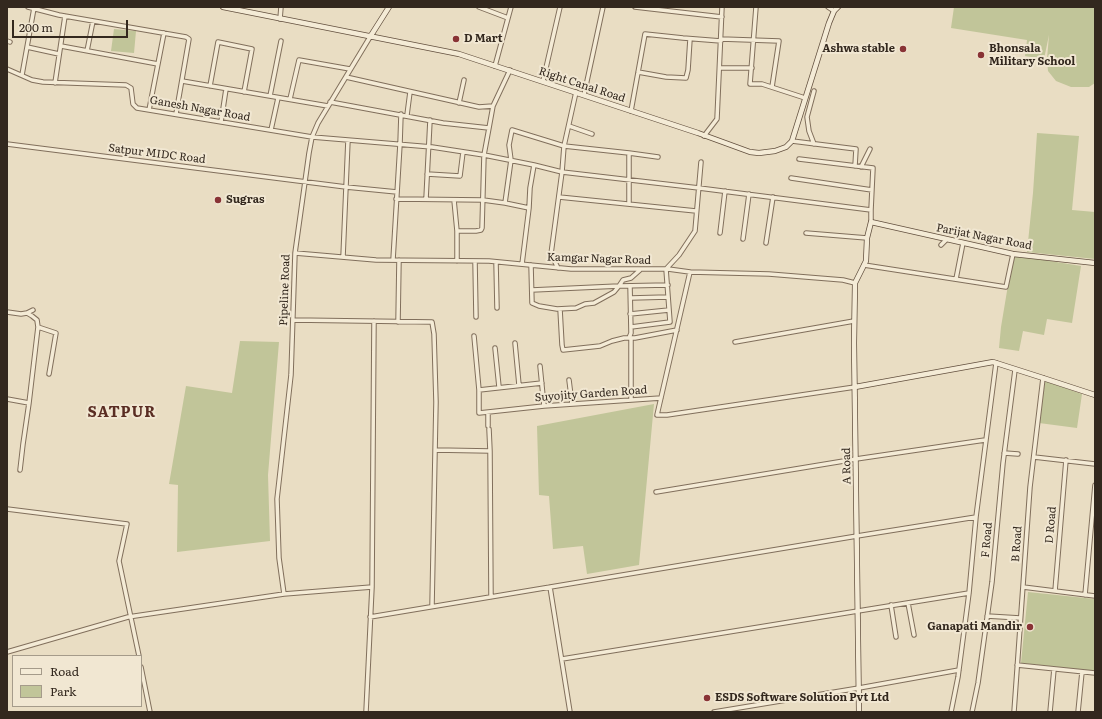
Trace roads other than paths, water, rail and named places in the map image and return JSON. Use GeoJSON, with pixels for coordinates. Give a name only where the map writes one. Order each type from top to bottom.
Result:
{"type":"FeatureCollection","features":[{"type":"Feature","properties":{"kind":"street"},"geometry":{"type":"LineString","coordinates":[[28,7],[65,16],[186,37],[189,39],[176,114]]}},
{"type":"Feature","properties":{"kind":"street","name":"Right Canal Road"},"geometry":{"type":"LineString","coordinates":[[223,7],[459,54],[576,92],[750,152],[759,153],[776,151],[786,147],[792,141]]}},
{"type":"Feature","properties":{"kind":"street"},"geometry":{"type":"LineString","coordinates":[[280,19],[281,7]]}},
{"type":"Feature","properties":{"kind":"street","name":"Pipeline Road"},"geometry":{"type":"LineString","coordinates":[[284,594],[279,558],[277,500],[291,375],[295,253],[312,137],[330,102],[389,7]]}},
{"type":"Feature","properties":{"kind":"street"},"geometry":{"type":"LineString","coordinates":[[478,7],[508,18]]}},
{"type":"Feature","properties":{"kind":"street"},"geometry":{"type":"LineString","coordinates":[[495,66],[511,7]]}},
{"type":"Feature","properties":{"kind":"street"},"geometry":{"type":"LineString","coordinates":[[543,82],[560,7]]}},
{"type":"Feature","properties":{"kind":"street"},"geometry":{"type":"LineString","coordinates":[[584,95],[603,7]]}},
{"type":"Feature","properties":{"kind":"street"},"geometry":{"type":"LineString","coordinates":[[635,7],[722,17]]}},
{"type":"Feature","properties":{"kind":"street"},"geometry":{"type":"LineString","coordinates":[[704,136],[717,119],[722,7]]}},
{"type":"Feature","properties":{"kind":"street"},"geometry":{"type":"LineString","coordinates":[[756,7],[750,84],[762,84],[805,98]]}},
{"type":"Feature","properties":{"kind":"street"},"geometry":{"type":"LineString","coordinates":[[828,7],[834,12]]}},
{"type":"Feature","properties":{"kind":"street"},"geometry":{"type":"LineString","coordinates":[[838,7],[829,23],[792,141],[856,149],[855,166]]}},
{"type":"Feature","properties":{"kind":"street"},"geometry":{"type":"LineString","coordinates":[[22,75],[34,8]]}},
{"type":"Feature","properties":{"kind":"street"},"geometry":{"type":"LineString","coordinates":[[55,83],[65,16]]}},
{"type":"Feature","properties":{"kind":"street"},"geometry":{"type":"LineString","coordinates":[[86,51],[93,21]]}},
{"type":"Feature","properties":{"kind":"street"},"geometry":{"type":"LineString","coordinates":[[149,110],[164,33]]}},
{"type":"Feature","properties":{"kind":"street"},"geometry":{"type":"LineString","coordinates":[[631,111],[644,34],[690,39],[779,41],[772,87]]}},
{"type":"Feature","properties":{"kind":"street"},"geometry":{"type":"LineString","coordinates":[[638,72],[666,77],[686,78],[690,39]]}},
{"type":"Feature","properties":{"kind":"street"},"geometry":{"type":"LineString","coordinates":[[270,96],[281,41]]}},
{"type":"Feature","properties":{"kind":"street"},"geometry":{"type":"LineString","coordinates":[[210,86],[218,42],[252,49],[244,92]]}},
{"type":"Feature","properties":{"kind":"street"},"geometry":{"type":"LineString","coordinates":[[61,46],[158,64]]}},
{"type":"Feature","properties":{"kind":"street"},"geometry":{"type":"LineString","coordinates":[[27,47],[59,54]]}},
{"type":"Feature","properties":{"kind":"street"},"geometry":{"type":"LineString","coordinates":[[290,99],[299,60],[350,69]]}},
{"type":"Feature","properties":{"kind":"street"},"geometry":{"type":"LineString","coordinates":[[720,68],[752,68]]}},
{"type":"Feature","properties":{"kind":"street","name":"Ganesh Nagar Road"},"geometry":{"type":"LineString","coordinates":[[7,69],[32,80],[43,82],[126,85],[131,88],[133,104],[138,108],[312,137],[429,147],[511,160],[562,172],[871,210]]}},
{"type":"Feature","properties":{"kind":"street"},"geometry":{"type":"LineString","coordinates":[[457,231],[476,231],[481,230],[482,228],[484,200],[484,155],[493,106],[510,70]]}},
{"type":"Feature","properties":{"kind":"street"},"geometry":{"type":"LineString","coordinates":[[346,77],[479,107],[493,106]]}},
{"type":"Feature","properties":{"kind":"street"},"geometry":{"type":"LineString","coordinates":[[459,103],[464,80]]}},
{"type":"Feature","properties":{"kind":"street"},"geometry":{"type":"LineString","coordinates":[[182,81],[328,106]]}},
{"type":"Feature","properties":{"kind":"street"},"geometry":{"type":"LineString","coordinates":[[221,122],[226,89]]}},
{"type":"Feature","properties":{"kind":"street"},"geometry":{"type":"LineString","coordinates":[[814,91],[807,117],[809,131],[814,144]]}},
{"type":"Feature","properties":{"kind":"street"},"geometry":{"type":"LineString","coordinates":[[407,116],[410,92]]}},
{"type":"Feature","properties":{"kind":"street"},"geometry":{"type":"LineString","coordinates":[[558,268],[551,254],[564,146],[576,92]]}},
{"type":"Feature","properties":{"kind":"street"},"geometry":{"type":"LineString","coordinates":[[271,130],[278,98]]}},
{"type":"Feature","properties":{"kind":"street"},"geometry":{"type":"LineString","coordinates":[[330,102],[443,123],[489,128]]}},
{"type":"Feature","properties":{"kind":"street"},"geometry":{"type":"LineString","coordinates":[[393,260],[401,114]]}},
{"type":"Feature","properties":{"kind":"street"},"geometry":{"type":"LineString","coordinates":[[426,199],[430,120]]}},
{"type":"Feature","properties":{"kind":"street"},"geometry":{"type":"LineString","coordinates":[[568,126],[592,134]]}},
{"type":"Feature","properties":{"kind":"street"},"geometry":{"type":"LineString","coordinates":[[505,203],[511,160],[509,145],[512,130],[564,146],[658,157]]}},
{"type":"Feature","properties":{"kind":"street"},"geometry":{"type":"LineString","coordinates":[[343,257],[348,140]]}},
{"type":"Feature","properties":{"kind":"street","name":"Satpur MIDC Road"},"geometry":{"type":"LineString","coordinates":[[7,144],[305,182],[397,192]]}},
{"type":"Feature","properties":{"kind":"street"},"geometry":{"type":"LineString","coordinates":[[861,167],[870,149]]}},
{"type":"Feature","properties":{"kind":"street"},"geometry":{"type":"LineString","coordinates":[[427,174],[460,176],[463,152]]}},
{"type":"Feature","properties":{"kind":"street"},"geometry":{"type":"LineString","coordinates":[[629,153],[629,204]]}},
{"type":"Feature","properties":{"kind":"street"},"geometry":{"type":"LineString","coordinates":[[799,159],[873,168],[871,222]]}},
{"type":"Feature","properties":{"kind":"street"},"geometry":{"type":"LineString","coordinates":[[630,327],[670,322],[666,269],[679,255],[695,231],[701,162]]}},
{"type":"Feature","properties":{"kind":"street"},"geometry":{"type":"LineString","coordinates":[[522,264],[530,188],[534,165]]}},
{"type":"Feature","properties":{"kind":"street"},"geometry":{"type":"LineString","coordinates":[[791,178],[872,190]]}},
{"type":"Feature","properties":{"kind":"street"},"geometry":{"type":"LineString","coordinates":[[720,233],[725,191]]}},
{"type":"Feature","properties":{"kind":"street"},"geometry":{"type":"LineString","coordinates":[[743,239],[749,194]]}},
{"type":"Feature","properties":{"kind":"street"},"geometry":{"type":"LineString","coordinates":[[559,197],[696,211]]}},
{"type":"Feature","properties":{"kind":"street"},"geometry":{"type":"LineString","coordinates":[[766,243],[773,197]]}},
{"type":"Feature","properties":{"kind":"street"},"geometry":{"type":"LineString","coordinates":[[396,199],[484,200],[529,208]]}},
{"type":"Feature","properties":{"kind":"street"},"geometry":{"type":"LineString","coordinates":[[454,200],[457,231],[457,261]]}},
{"type":"Feature","properties":{"kind":"street","name":"A Road"},"geometry":{"type":"LineString","coordinates":[[859,712],[854,321],[855,283],[866,261],[867,238],[871,222]]}},
{"type":"Feature","properties":{"kind":"street","name":"Parijat Nagar Road"},"geometry":{"type":"LineString","coordinates":[[871,222],[1013,254],[1095,262]]}},
{"type":"Feature","properties":{"kind":"street"},"geometry":{"type":"LineString","coordinates":[[806,233],[867,238]]}},
{"type":"Feature","properties":{"kind":"street"},"geometry":{"type":"LineString","coordinates":[[941,245],[946,240]]}},
{"type":"Feature","properties":{"kind":"street"},"geometry":{"type":"LineString","coordinates":[[956,279],[963,243]]}},
{"type":"Feature","properties":{"kind":"street","name":"Kamgar Nagar Road"},"geometry":{"type":"LineString","coordinates":[[295,253],[376,260],[496,262],[571,269],[666,269],[690,272],[769,274],[843,280],[855,283]]}},
{"type":"Feature","properties":{"kind":"street"},"geometry":{"type":"LineString","coordinates":[[864,265],[1006,287],[1013,254]]}},
{"type":"Feature","properties":{"kind":"street"},"geometry":{"type":"LineString","coordinates":[[398,322],[399,260]]}},
{"type":"Feature","properties":{"kind":"street"},"geometry":{"type":"LineString","coordinates":[[475,261],[476,317]]}},
{"type":"Feature","properties":{"kind":"street"},"geometry":{"type":"LineString","coordinates":[[496,262],[497,308]]}},
{"type":"Feature","properties":{"kind":"street"},"geometry":{"type":"LineString","coordinates":[[531,265],[532,303],[539,306],[560,309],[576,308],[585,304],[594,303],[614,292],[623,280],[630,278],[641,269]]}},
{"type":"Feature","properties":{"kind":"street"},"geometry":{"type":"LineString","coordinates":[[661,398],[690,272]]}},
{"type":"Feature","properties":{"kind":"street"},"geometry":{"type":"LineString","coordinates":[[532,290],[668,285]]}},
{"type":"Feature","properties":{"kind":"street"},"geometry":{"type":"LineString","coordinates":[[630,286],[631,333],[629,338],[631,338],[631,400]]}},
{"type":"Feature","properties":{"kind":"street"},"geometry":{"type":"LineString","coordinates":[[631,298],[668,297]]}},
{"type":"Feature","properties":{"kind":"street"},"geometry":{"type":"LineString","coordinates":[[560,309],[563,350],[600,346],[624,338],[677,330]]}},
{"type":"Feature","properties":{"kind":"street"},"geometry":{"type":"LineString","coordinates":[[27,313],[33,310]]}},
{"type":"Feature","properties":{"kind":"street"},"geometry":{"type":"LineString","coordinates":[[630,314],[669,310]]}},
{"type":"Feature","properties":{"kind":"street"},"geometry":{"type":"LineString","coordinates":[[7,312],[27,313],[37,320],[38,327],[20,470]]}},
{"type":"Feature","properties":{"kind":"street"},"geometry":{"type":"LineString","coordinates":[[293,320],[432,322],[434,334],[436,394],[432,606]]}},
{"type":"Feature","properties":{"kind":"street"},"geometry":{"type":"LineString","coordinates":[[734,342],[854,321]]}},
{"type":"Feature","properties":{"kind":"street"},"geometry":{"type":"LineString","coordinates":[[366,712],[372,587],[374,322]]}},
{"type":"Feature","properties":{"kind":"street"},"geometry":{"type":"LineString","coordinates":[[38,327],[56,333],[49,374]]}},
{"type":"Feature","properties":{"kind":"street"},"geometry":{"type":"LineString","coordinates":[[474,336],[479,390],[479,413],[488,412],[490,451],[491,597]]}},
{"type":"Feature","properties":{"kind":"street"},"geometry":{"type":"LineString","coordinates":[[515,343],[519,385]]}},
{"type":"Feature","properties":{"kind":"street"},"geometry":{"type":"LineString","coordinates":[[495,348],[499,387]]}},
{"type":"Feature","properties":{"kind":"street"},"geometry":{"type":"LineString","coordinates":[[855,387],[992,362],[1095,395]]}},
{"type":"Feature","properties":{"kind":"street"},"geometry":{"type":"LineString","coordinates":[[951,712],[959,670],[969,593],[985,440],[996,363]]}},
{"type":"Feature","properties":{"kind":"street"},"geometry":{"type":"LineString","coordinates":[[540,366],[544,406]]}},
{"type":"Feature","properties":{"kind":"street","name":"F Road"},"geometry":{"type":"LineString","coordinates":[[972,712],[978,683],[992,582],[1004,453],[1015,370]]}},
{"type":"Feature","properties":{"kind":"street","name":"B Road"},"geometry":{"type":"LineString","coordinates":[[1014,712],[1030,487],[1042,378]]}},
{"type":"Feature","properties":{"kind":"street"},"geometry":{"type":"LineString","coordinates":[[569,380],[572,404]]}},
{"type":"Feature","properties":{"kind":"street"},"geometry":{"type":"LineString","coordinates":[[479,390],[542,383]]}},
{"type":"Feature","properties":{"kind":"street","name":"Suyojity Garden Road"},"geometry":{"type":"LineString","coordinates":[[488,412],[544,406],[661,398],[657,415],[675,414],[855,387]]}},
{"type":"Feature","properties":{"kind":"street"},"geometry":{"type":"LineString","coordinates":[[7,399],[29,403]]}},
{"type":"Feature","properties":{"kind":"street"},"geometry":{"type":"LineString","coordinates":[[656,492],[985,440]]}},
{"type":"Feature","properties":{"kind":"street"},"geometry":{"type":"LineString","coordinates":[[435,450],[490,451]]}},
{"type":"Feature","properties":{"kind":"street"},"geometry":{"type":"LineString","coordinates":[[1004,453],[1018,454]]}},
{"type":"Feature","properties":{"kind":"street"},"geometry":{"type":"LineString","coordinates":[[1034,457],[1095,464]]}},
{"type":"Feature","properties":{"kind":"street","name":"D Road"},"geometry":{"type":"LineString","coordinates":[[1055,591],[1066,460]]}},
{"type":"Feature","properties":{"kind":"street"},"geometry":{"type":"LineString","coordinates":[[1085,595],[1095,485]]}},
{"type":"Feature","properties":{"kind":"street"},"geometry":{"type":"LineString","coordinates":[[7,509],[127,524],[119,561],[139,655]]}},
{"type":"Feature","properties":{"kind":"street"},"geometry":{"type":"LineString","coordinates":[[370,617],[976,517]]}},
{"type":"Feature","properties":{"kind":"street"},"geometry":{"type":"LineString","coordinates":[[7,652],[131,616],[284,594],[372,587]]}},
{"type":"Feature","properties":{"kind":"street"},"geometry":{"type":"LineString","coordinates":[[550,587],[570,712]]}},
{"type":"Feature","properties":{"kind":"street"},"geometry":{"type":"LineString","coordinates":[[1023,587],[1095,596]]}},
{"type":"Feature","properties":{"kind":"street"},"geometry":{"type":"LineString","coordinates":[[562,659],[969,593]]}},
{"type":"Feature","properties":{"kind":"street"},"geometry":{"type":"LineString","coordinates":[[908,603],[914,635]]}},
{"type":"Feature","properties":{"kind":"street"},"geometry":{"type":"LineString","coordinates":[[891,605],[896,637]]}},
{"type":"Feature","properties":{"kind":"street"},"geometry":{"type":"LineString","coordinates":[[987,616],[1020,618]]}},
{"type":"Feature","properties":{"kind":"street"},"geometry":{"type":"LineString","coordinates":[[1017,665],[1095,673]]}},
{"type":"Feature","properties":{"kind":"street"},"geometry":{"type":"LineString","coordinates":[[1050,712],[1054,669]]}},
{"type":"Feature","properties":{"kind":"street"},"geometry":{"type":"LineString","coordinates":[[714,712],[959,670]]}},
{"type":"Feature","properties":{"kind":"street"},"geometry":{"type":"LineString","coordinates":[[142,672],[150,712]]}},
{"type":"Feature","properties":{"kind":"street"},"geometry":{"type":"LineString","coordinates":[[1078,712],[1082,672]]}},
{"type":"Feature","properties":{"kind":"place","name":"D Mart"},"geometry":{"type":"Point","coordinates":[456,39]}},
{"type":"Feature","properties":{"kind":"place","name":"Ashwa stable"},"geometry":{"type":"Point","coordinates":[903,49]}},
{"type":"Feature","properties":{"kind":"place","name":"Bhonsala Military School"},"geometry":{"type":"Point","coordinates":[981,55]}},
{"type":"Feature","properties":{"kind":"place","name":"Sugras"},"geometry":{"type":"Point","coordinates":[218,200]}},
{"type":"Feature","properties":{"kind":"place","name":"Ganapati Mandir"},"geometry":{"type":"Point","coordinates":[1030,627]}},
{"type":"Feature","properties":{"kind":"place","name":"ESDS Software Solution Pvt Ltd"},"geometry":{"type":"Point","coordinates":[707,698]}},
{"type":"Feature","properties":{"kind":"district","name":"SATPUR"},"geometry":{"type":"Point","coordinates":[122,413]}}]}
